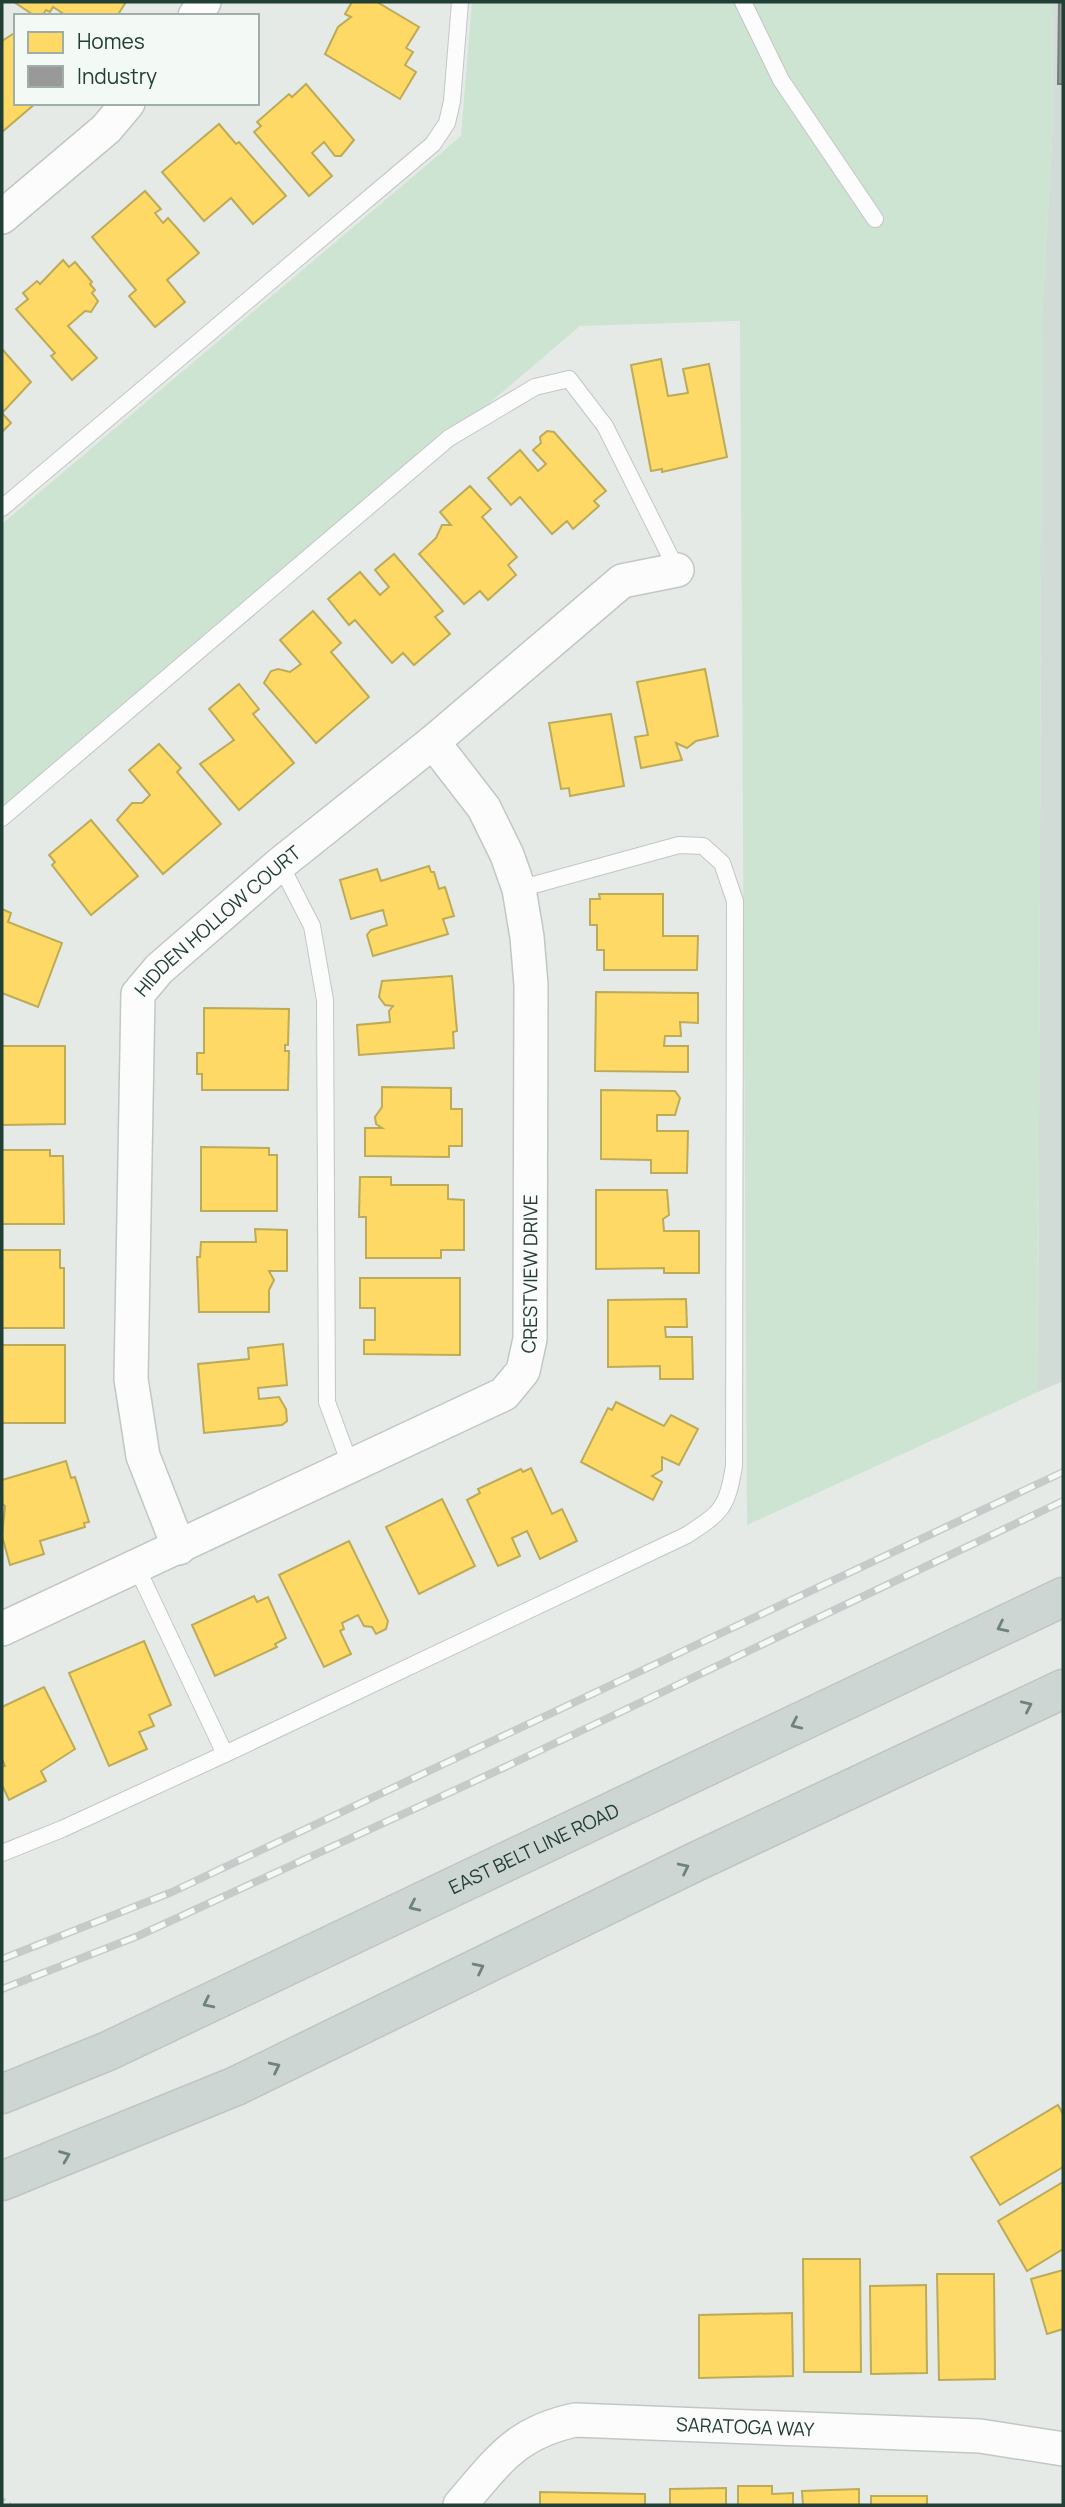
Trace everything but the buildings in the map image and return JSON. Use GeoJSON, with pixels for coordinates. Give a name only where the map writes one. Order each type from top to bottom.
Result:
{"type":"FeatureCollection","features":[{"type":"Feature","properties":{"kind":"main road","name":"EAST BELT LINE ROAD"},"geometry":{"type":"LineString","coordinates":[[2,2094],[108,2052],[1063,1597]]}},
{"type":"Feature","properties":{"kind":"main road"},"geometry":{"type":"LineString","coordinates":[[2,2181],[236,2086],[693,1863],[1063,1689]]}},
{"type":"Feature","properties":{"kind":"street"},"geometry":{"type":"LineString","coordinates":[[2,217],[106,129],[126,105]]}},
{"type":"Feature","properties":{"kind":"street","name":"HIDDEN HOLLOW COURT"},"geometry":{"type":"LineString","coordinates":[[179,1548],[143,1456],[131,1379],[138,994],[159,969],[280,864],[433,742],[622,581],[677,570]]}},
{"type":"Feature","properties":{"kind":"street","name":"CRESTVIEW DRIVE"},"geometry":{"type":"LineString","coordinates":[[2,1629],[504,1394],[523,1371],[530,1339],[531,1312],[531,985],[519,889],[484,808],[433,742]]}},
{"type":"Feature","properties":{"kind":"street","name":"SARATOGA WAY"},"geometry":{"type":"LineString","coordinates":[[460,2505],[506,2451],[544,2427],[575,2420],[980,2436],[1063,2449]]}},
{"type":"Feature","properties":{"kind":"lane"},"geometry":{"type":"LineString","coordinates":[[2,508],[433,144],[447,123],[452,101],[460,2]]}},
{"type":"Feature","properties":{"kind":"lane"},"geometry":{"type":"LineString","coordinates":[[743,2],[781,80],[875,219]]}},
{"type":"Feature","properties":{"kind":"lane"},"geometry":{"type":"LineString","coordinates":[[2,818],[449,438],[535,387],[569,379],[605,426],[677,570]]}},
{"type":"Feature","properties":{"kind":"lane"},"geometry":{"type":"LineString","coordinates":[[2,1853],[62,1829],[225,1754],[687,1535],[714,1517],[729,1498],[734,1453],[735,901],[722,863],[703,846],[679,845],[519,889]]}},
{"type":"Feature","properties":{"kind":"lane"},"geometry":{"type":"LineString","coordinates":[[280,864],[312,926],[325,1000],[327,1402],[351,1467]]}},
{"type":"Feature","properties":{"kind":"lane"},"geometry":{"type":"LineString","coordinates":[[137,1568],[225,1754]]}},
{"type":"Feature","properties":{"kind":"path"},"geometry":{"type":"LineString","coordinates":[[2,2499],[10,2505]]}},
{"type":"Feature","properties":{"kind":"shaded area"},"geometry":{"type":"Polygon","coordinates":[[[1052,2],[1063,2],[1063,1381],[1038,1392],[1042,316],[1053,122],[1052,2]]]}},
{"type":"Feature","properties":{"kind":"green space"},"geometry":{"type":"Polygon","coordinates":[[[472,2],[1052,2],[1053,122],[1042,316],[1038,1392],[747,1525],[740,321],[580,326],[2,818],[2,524],[461,136],[472,2]]]}},
{"type":"Feature","properties":{"kind":"railway"},"geometry":{"type":"LineString","coordinates":[[2,1959],[172,1892],[1063,1472]]}},
{"type":"Feature","properties":{"kind":"railway"},"geometry":{"type":"LineString","coordinates":[[2,1989],[138,1936],[503,1768],[1063,1501]]}}]}
